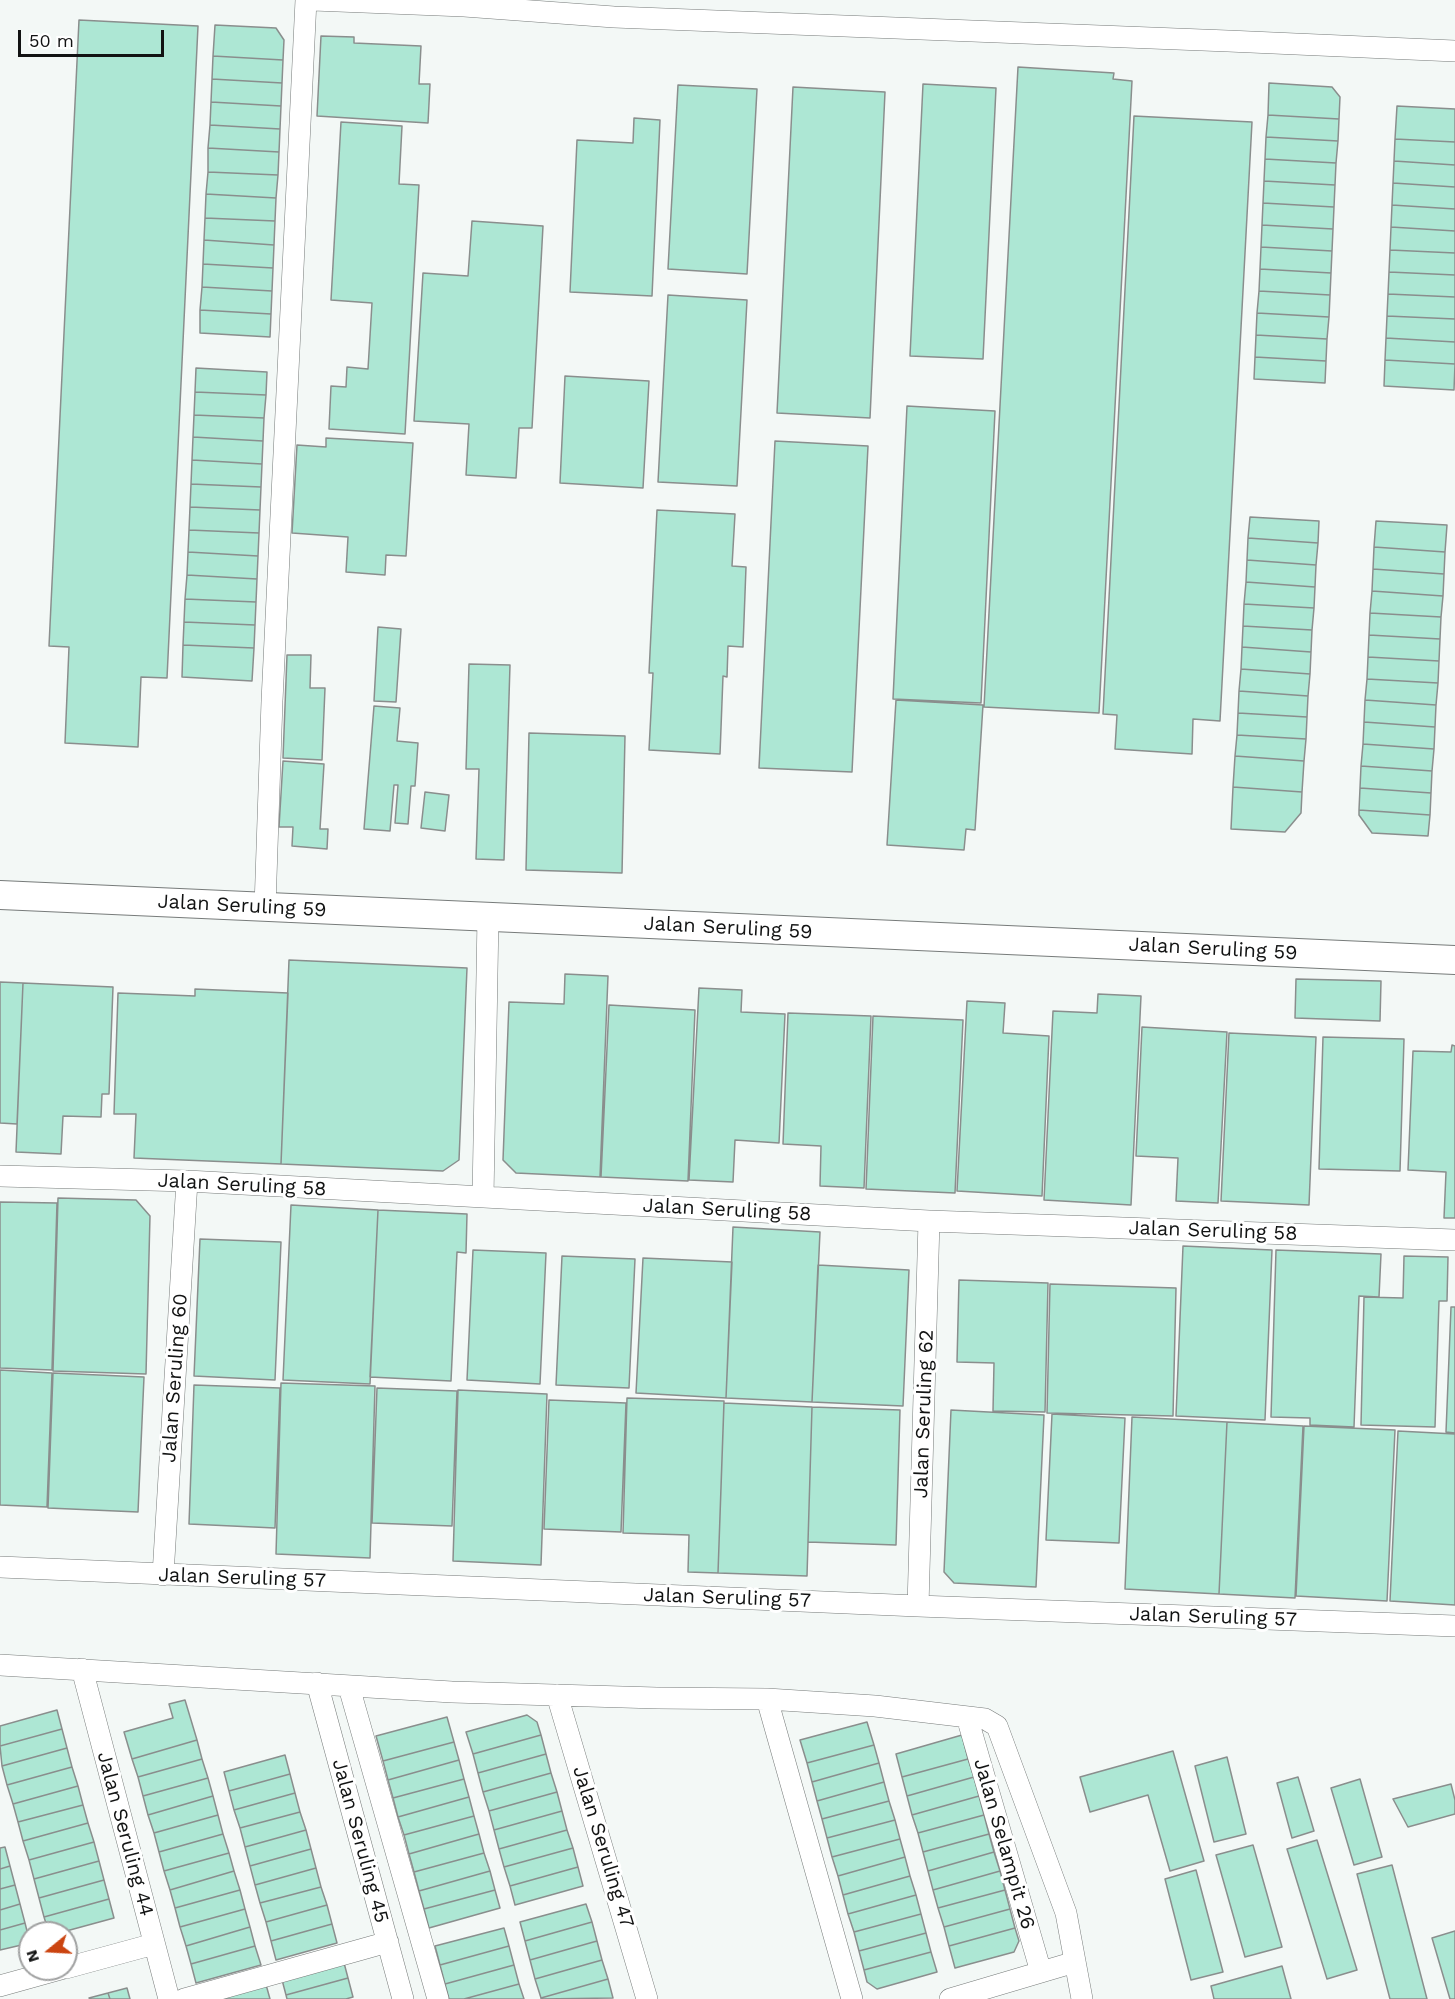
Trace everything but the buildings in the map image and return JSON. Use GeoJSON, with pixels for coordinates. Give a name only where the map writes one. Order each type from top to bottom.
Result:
{"type":"FeatureCollection","features":[{"type":"Feature","properties":{"kind":"main road","name":"Jalan Seruling 59"},"geometry":{"type":"LineString","coordinates":[[0,896],[1455,960]]}},
{"type":"Feature","properties":{"kind":"street"},"geometry":{"type":"LineString","coordinates":[[266,907],[272,690],[306,0]]}},
{"type":"Feature","properties":{"kind":"street"},"geometry":{"type":"LineString","coordinates":[[313,0],[583,8],[1455,51]]}},
{"type":"Feature","properties":{"kind":"street"},"geometry":{"type":"LineString","coordinates":[[483,1197],[488,917]]}},
{"type":"Feature","properties":{"kind":"street","name":"Jalan Seruling 58"},"geometry":{"type":"LineString","coordinates":[[0,1176],[187,1181],[929,1221],[1455,1240]]}},
{"type":"Feature","properties":{"kind":"street","name":"Jalan Seruling 60"},"geometry":{"type":"LineString","coordinates":[[163,1575],[187,1181]]}},
{"type":"Feature","properties":{"kind":"street","name":"Jalan Seruling 62"},"geometry":{"type":"LineString","coordinates":[[918,1606],[929,1221]]}},
{"type":"Feature","properties":{"kind":"street","name":"Jalan Seruling 57"},"geometry":{"type":"LineString","coordinates":[[0,1567],[1455,1626]]}},
{"type":"Feature","properties":{"kind":"street"},"geometry":{"type":"LineString","coordinates":[[0,1665],[316,1683],[349,1687],[557,1695],[767,1699],[875,1706],[967,1717]]}},
{"type":"Feature","properties":{"kind":"street","name":"Jalan Seruling 44"},"geometry":{"type":"LineString","coordinates":[[82,1669],[169,1999]]}},
{"type":"Feature","properties":{"kind":"street","name":"Jalan Seruling 45"},"geometry":{"type":"LineString","coordinates":[[316,1683],[403,1999]]}},
{"type":"Feature","properties":{"kind":"street","name":"Jalan Seruling 45"},"geometry":{"type":"LineString","coordinates":[[349,1687],[438,1999]]}},
{"type":"Feature","properties":{"kind":"street","name":"Jalan Seruling 47"},"geometry":{"type":"LineString","coordinates":[[557,1695],[647,1999]]}},
{"type":"Feature","properties":{"kind":"street"},"geometry":{"type":"LineString","coordinates":[[767,1699],[852,1999]]}},
{"type":"Feature","properties":{"kind":"street","name":"Jalan Selampit 26"},"geometry":{"type":"LineString","coordinates":[[1041,1972],[967,1717],[985,1719],[997,1726],[1004,1743],[1066,1913],[1082,1999]]}},
{"type":"Feature","properties":{"kind":"street"},"geometry":{"type":"LineString","coordinates":[[184,1999],[388,1942]]}},
{"type":"Feature","properties":{"kind":"street"},"geometry":{"type":"LineString","coordinates":[[78,1965],[154,1944]]}},
{"type":"Feature","properties":{"kind":"street"},"geometry":{"type":"LineString","coordinates":[[950,1999],[1075,1962]]}},
{"type":"Feature","properties":{"kind":"street"},"geometry":{"type":"LineString","coordinates":[[0,1986],[18,1981]]}}]}
